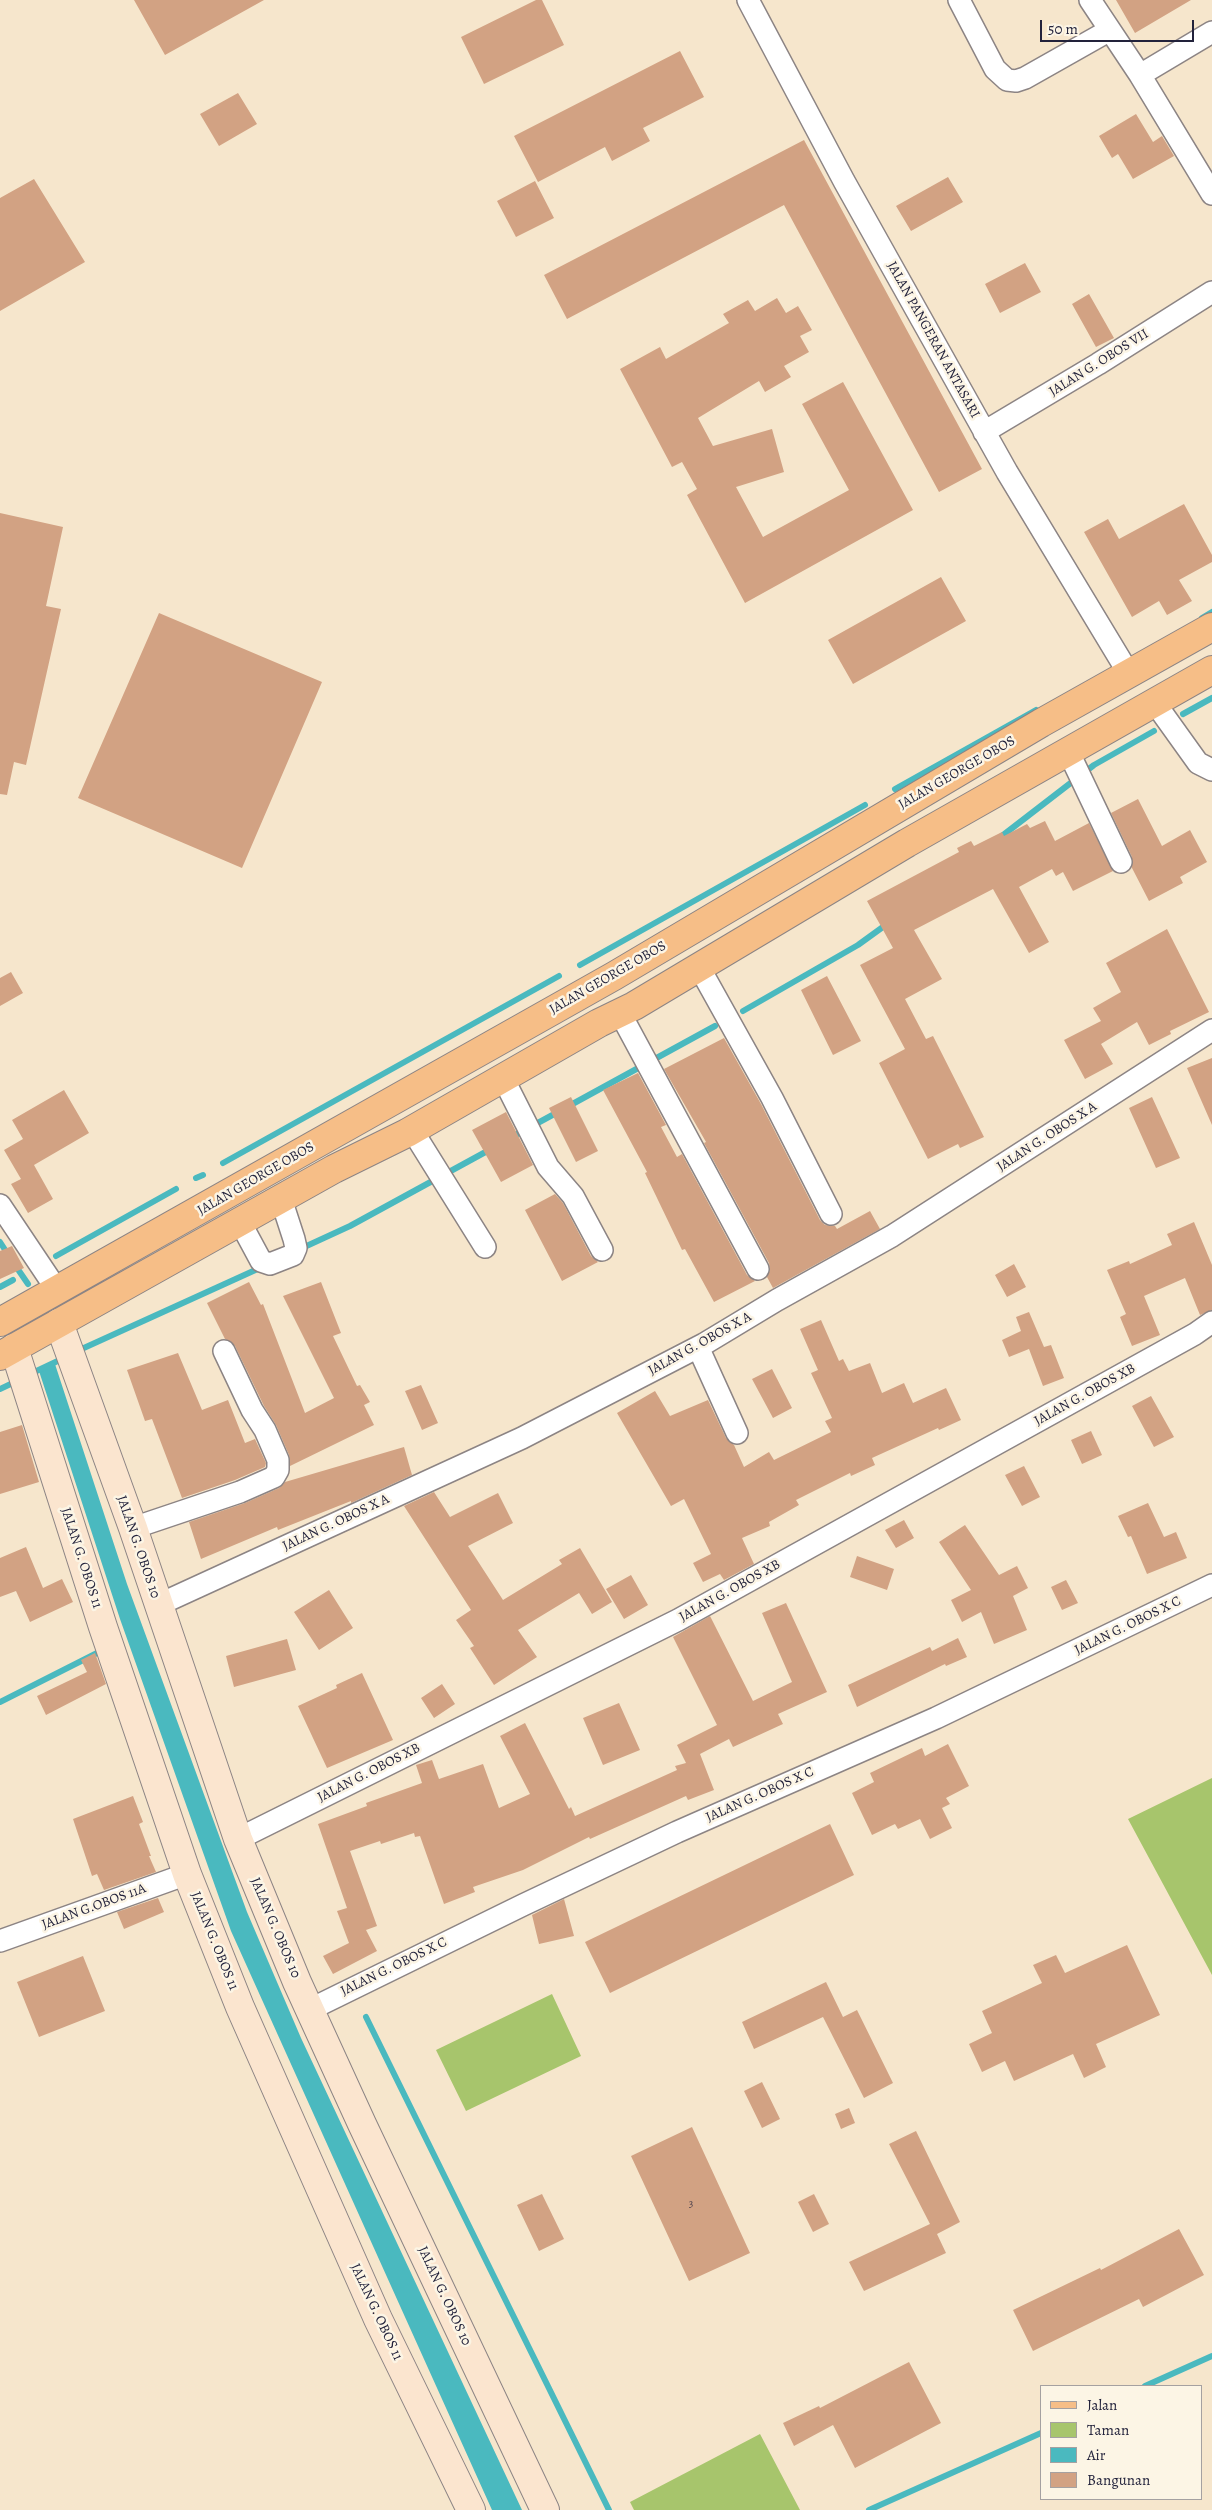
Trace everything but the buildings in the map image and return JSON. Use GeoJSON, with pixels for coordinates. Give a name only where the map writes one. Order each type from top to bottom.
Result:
{"type":"FeatureCollection","features":[{"type":"Feature","properties":{"kind":"main road","name":"JALAN GEORGE OBOS"},"geometry":{"type":"LineString","coordinates":[[0,1322],[614,976],[1007,743],[1212,627]]}},
{"type":"Feature","properties":{"kind":"main road","name":"JALAN GEORGE OBOS"},"geometry":{"type":"LineString","coordinates":[[15,1363],[67,1343],[240,1222],[412,1130],[620,1013],[907,843],[1212,670]]}},
{"type":"Feature","properties":{"kind":"street","name":"JALAN PANGERAN ANTASARI"},"geometry":{"type":"LineString","coordinates":[[748,0],[844,181],[984,432],[1129,674]]}},
{"type":"Feature","properties":{"kind":"street"},"geometry":{"type":"LineString","coordinates":[[959,0],[995,69],[1008,80],[1016,81],[1025,78],[1110,30]]}},
{"type":"Feature","properties":{"kind":"street"},"geometry":{"type":"LineString","coordinates":[[1090,0],[1140,75],[1212,194]]}},
{"type":"Feature","properties":{"kind":"street"},"geometry":{"type":"LineString","coordinates":[[1140,75],[1212,32]]}},
{"type":"Feature","properties":{"kind":"street","name":"JALAN G. OBOS VII"},"geometry":{"type":"LineString","coordinates":[[984,432],[1098,364],[1212,292]]}},
{"type":"Feature","properties":{"kind":"street"},"geometry":{"type":"LineString","coordinates":[[1155,703],[1198,763],[1212,770]]}},
{"type":"Feature","properties":{"kind":"street"},"geometry":{"type":"LineString","coordinates":[[1068,753],[1121,862]]}},
{"type":"Feature","properties":{"kind":"street"},"geometry":{"type":"LineString","coordinates":[[698,967],[772,1098],[831,1214]]}},
{"type":"Feature","properties":{"kind":"street"},"geometry":{"type":"LineString","coordinates":[[620,1013],[758,1270]]}},
{"type":"Feature","properties":{"kind":"street","name":"JALAN G. OBOS X A"},"geometry":{"type":"LineString","coordinates":[[158,1605],[522,1438],[698,1347],[777,1300],[892,1236],[1212,1030]]}},
{"type":"Feature","properties":{"kind":"street"},"geometry":{"type":"LineString","coordinates":[[503,1078],[548,1167],[573,1196],[602,1250]]}},
{"type":"Feature","properties":{"kind":"street"},"geometry":{"type":"LineString","coordinates":[[412,1130],[486,1247]]}},
{"type":"Feature","properties":{"kind":"street"},"geometry":{"type":"LineString","coordinates":[[240,1222],[261,1261],[270,1264],[293,1255],[296,1248],[294,1239],[280,1199]]}},
{"type":"Feature","properties":{"kind":"street"},"geometry":{"type":"LineString","coordinates":[[0,1205],[57,1290]]}},
{"type":"Feature","properties":{"kind":"street","name":"JALAN G. OBOS XB"},"geometry":{"type":"LineString","coordinates":[[238,1839],[678,1620],[1195,1334],[1212,1322]]}},
{"type":"Feature","properties":{"kind":"street","name":"JALAN G. OBOS 10"},"geometry":{"type":"LineString","coordinates":[[67,1343],[133,1528],[238,1839],[310,2009],[362,2124],[545,2510]]}},
{"type":"Feature","properties":{"kind":"street"},"geometry":{"type":"LineString","coordinates":[[698,1347],[737,1433]]}},
{"type":"Feature","properties":{"kind":"street"},"geometry":{"type":"LineString","coordinates":[[133,1528],[240,1492],[274,1477],[278,1470],[278,1460],[265,1430],[252,1410],[224,1351]]}},
{"type":"Feature","properties":{"kind":"street","name":"JALAN G. OBOS 11"},"geometry":{"type":"LineString","coordinates":[[15,1363],[187,1874],[240,2007],[378,2319],[472,2510]]}},
{"type":"Feature","properties":{"kind":"street","name":"JALAN G. OBOS X C"},"geometry":{"type":"LineString","coordinates":[[310,2009],[677,1832],[936,1718],[1212,1585]]}},
{"type":"Feature","properties":{"kind":"street","name":"JALAN G.OBOS 11A"},"geometry":{"type":"LineString","coordinates":[[0,1940],[187,1874]]}},
{"type":"Feature","properties":{"kind":"green space"},"geometry":{"type":"Polygon","coordinates":[[[1212,1778],[1212,1975],[1128,1819],[1212,1778]]]}},
{"type":"Feature","properties":{"kind":"green space"},"geometry":{"type":"Polygon","coordinates":[[[552,1994],[581,2056],[466,2111],[436,2050],[552,1994]]]}},
{"type":"Feature","properties":{"kind":"green space"},"geometry":{"type":"Polygon","coordinates":[[[760,2434],[800,2510],[634,2510],[630,2502],[760,2434]]]}},
{"type":"Feature","properties":{"kind":"water"},"geometry":{"type":"Polygon","coordinates":[[[54,1361],[127,1584],[247,1912],[301,2038],[522,2510],[492,2510],[231,1931],[120,1619],[38,1368],[54,1361]]]}},
{"type":"Feature","properties":{"kind":"waterway"},"geometry":{"type":"LineString","coordinates":[[1202,618],[1212,612]]}},
{"type":"Feature","properties":{"kind":"waterway"},"geometry":{"type":"LineString","coordinates":[[1183,714],[1212,698]]}},
{"type":"Feature","properties":{"kind":"waterway"},"geometry":{"type":"LineString","coordinates":[[895,789],[1036,710]]}},
{"type":"Feature","properties":{"kind":"waterway"},"geometry":{"type":"LineString","coordinates":[[998,839],[1094,765],[1154,731]]}},
{"type":"Feature","properties":{"kind":"waterway"},"geometry":{"type":"LineString","coordinates":[[580,965],[865,805]]}},
{"type":"Feature","properties":{"kind":"waterway"},"geometry":{"type":"LineString","coordinates":[[743,1011],[858,945],[887,924]]}},
{"type":"Feature","properties":{"kind":"waterway"},"geometry":{"type":"LineString","coordinates":[[223,1163],[559,976]]}},
{"type":"Feature","properties":{"kind":"waterway"},"geometry":{"type":"LineString","coordinates":[[567,1107],[715,1026]]}},
{"type":"Feature","properties":{"kind":"waterway"},"geometry":{"type":"LineString","coordinates":[[510,1138],[558,1112]]}},
{"type":"Feature","properties":{"kind":"waterway"},"geometry":{"type":"LineString","coordinates":[[300,1249],[350,1226],[491,1149]]}},
{"type":"Feature","properties":{"kind":"waterway"},"geometry":{"type":"LineString","coordinates":[[196,1178],[203,1175]]}},
{"type":"Feature","properties":{"kind":"waterway"},"geometry":{"type":"LineString","coordinates":[[56,1256],[176,1189]]}},
{"type":"Feature","properties":{"kind":"waterway"},"geometry":{"type":"LineString","coordinates":[[0,1242],[9,1256]]}},
{"type":"Feature","properties":{"kind":"waterway"},"geometry":{"type":"LineString","coordinates":[[15,1265],[28,1284]]}},
{"type":"Feature","properties":{"kind":"waterway"},"geometry":{"type":"LineString","coordinates":[[75,1352],[262,1267]]}},
{"type":"Feature","properties":{"kind":"waterway"},"geometry":{"type":"LineString","coordinates":[[0,1287],[13,1280]]}},
{"type":"Feature","properties":{"kind":"waterway"},"geometry":{"type":"LineString","coordinates":[[28,1375],[64,1358]]}},
{"type":"Feature","properties":{"kind":"waterway"},"geometry":{"type":"LineString","coordinates":[[0,1389],[17,1381]]}},
{"type":"Feature","properties":{"kind":"waterway"},"geometry":{"type":"LineString","coordinates":[[0,1702],[101,1651]]}},
{"type":"Feature","properties":{"kind":"waterway"},"geometry":{"type":"LineString","coordinates":[[366,2017],[609,2510]]}},
{"type":"Feature","properties":{"kind":"waterway"},"geometry":{"type":"LineString","coordinates":[[1147,2385],[1212,2356]]}},
{"type":"Feature","properties":{"kind":"waterway"},"geometry":{"type":"LineString","coordinates":[[869,2510],[1040,2433]]}}]}
